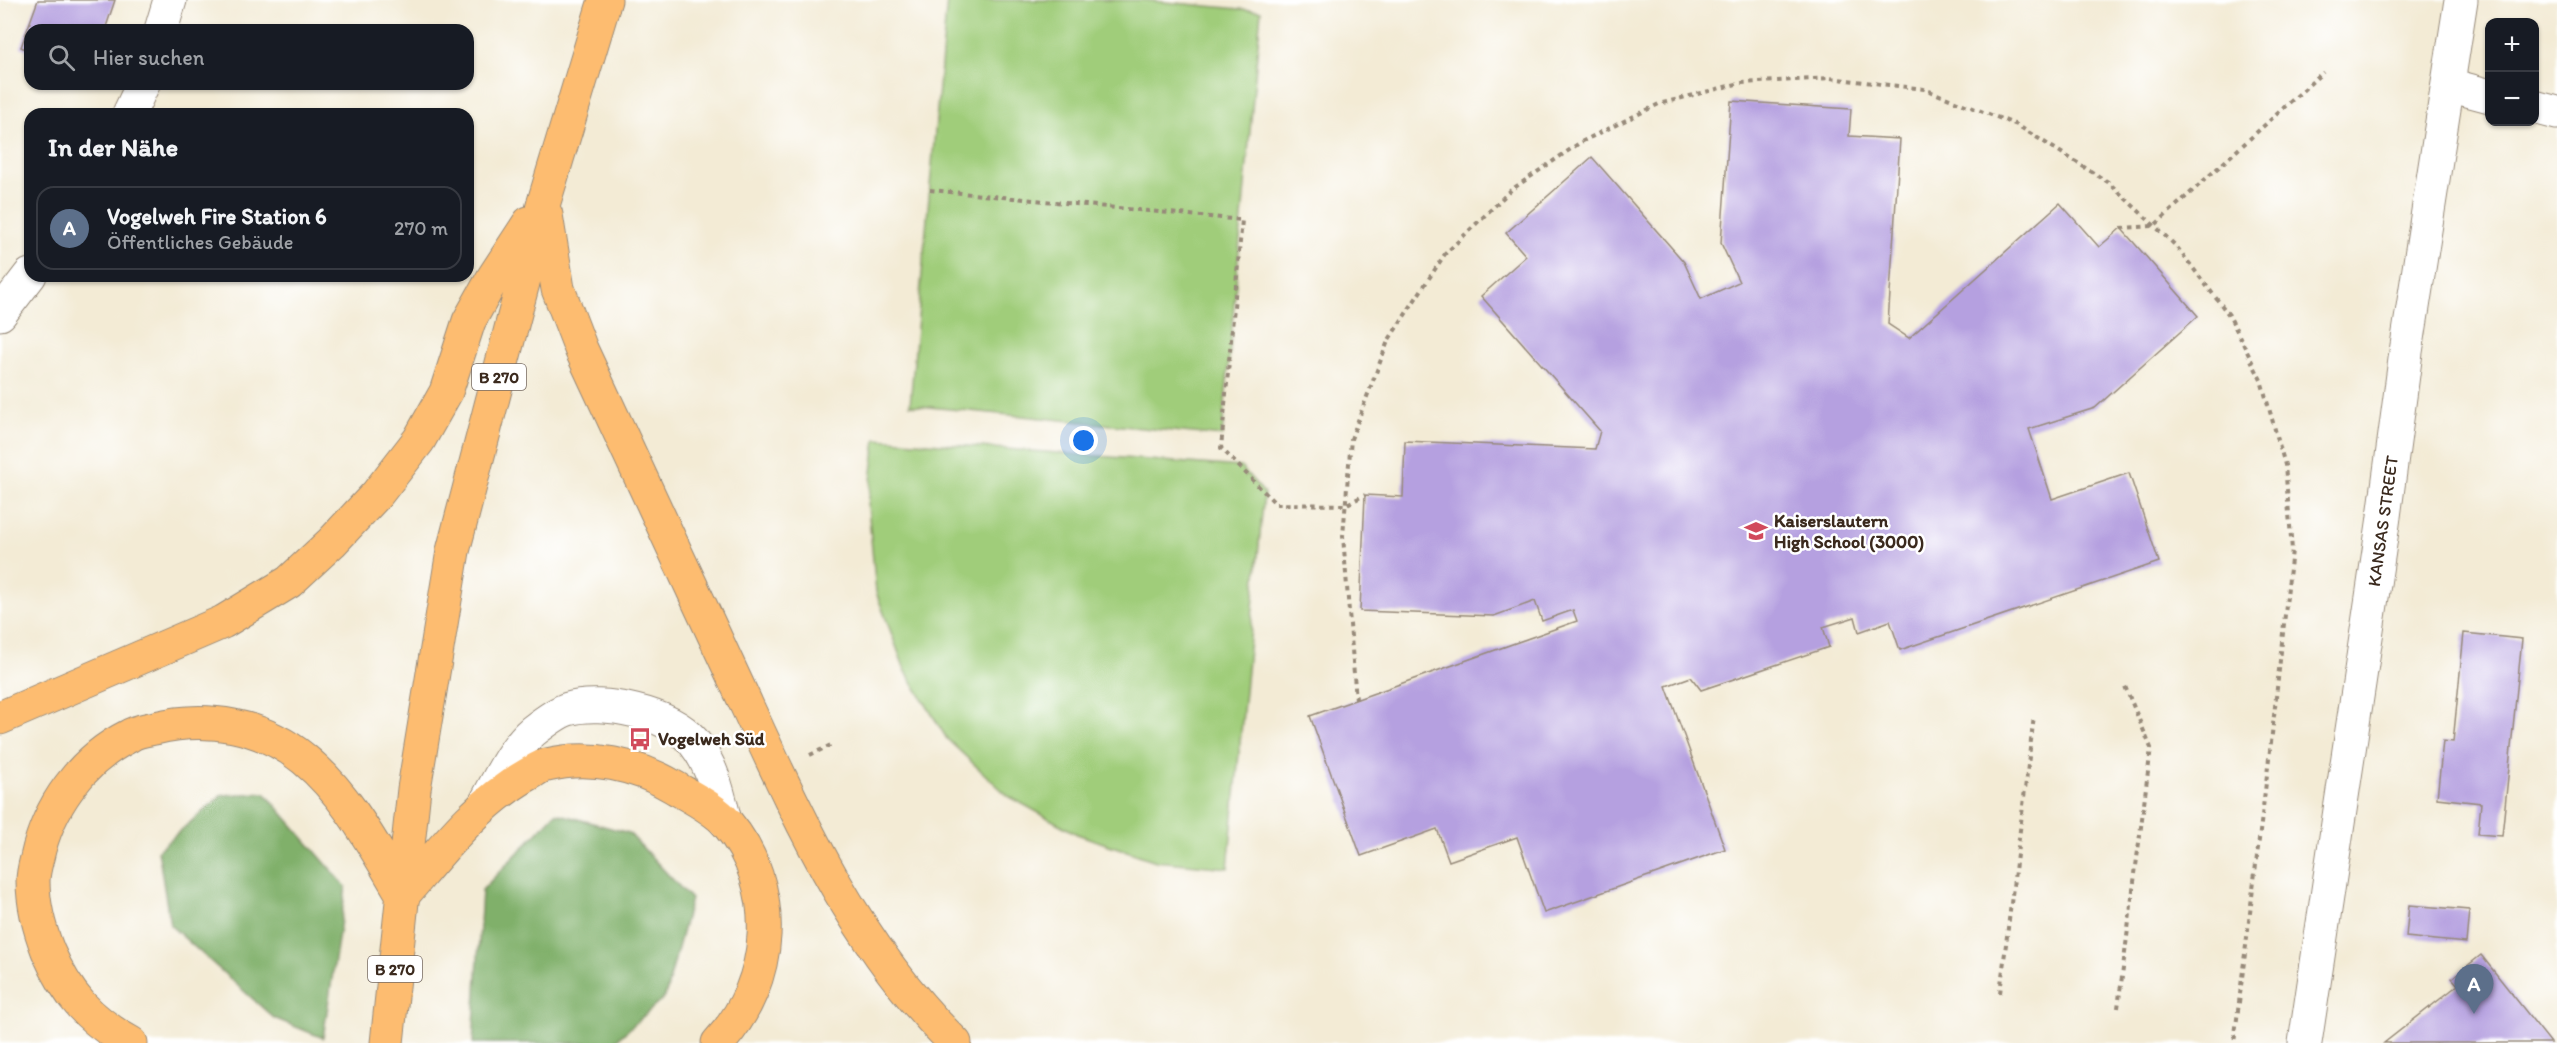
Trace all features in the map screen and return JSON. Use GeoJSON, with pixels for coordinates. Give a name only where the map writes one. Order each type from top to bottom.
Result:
{"type":"FeatureCollection","features":[{"type":"Feature","properties":{"kind":"main road","name":"B 270"},"geometry":{"type":"LineString","coordinates":[[387,1043],[414,789],[453,551],[544,202],[605,0]]}},
{"type":"Feature","properties":{"kind":"main road"},"geometry":{"type":"LineString","coordinates":[[0,718],[223,622],[289,582],[332,542],[377,494],[419,440],[446,392],[469,321],[493,278],[544,202]]}},
{"type":"Feature","properties":{"kind":"main road"},"geometry":{"type":"LineString","coordinates":[[544,202],[558,289],[580,349],[777,770],[832,880],[868,938],[898,982],[955,1043]]}},
{"type":"Feature","properties":{"kind":"main road"},"geometry":{"type":"LineString","coordinates":[[130,1043],[97,1022],[82,1008],[54,966],[37,925],[32,879],[41,840],[57,803],[80,774],[104,750],[131,734],[163,726],[203,721],[240,727],[271,738],[304,759],[336,792],[403,894],[464,824],[485,804],[514,783],[545,765],[578,760],[614,763],[655,776],[725,821],[743,846],[757,875],[765,911],[764,947],[752,990],[735,1025],[718,1043]]}},
{"type":"Feature","properties":{"kind":"street"},"geometry":{"type":"LineString","coordinates":[[163,24],[171,0]]}},
{"type":"Feature","properties":{"kind":"street","name":"KANSAS STREET"},"geometry":{"type":"LineString","coordinates":[[2305,1043],[2382,534],[2406,352],[2461,0]]}},
{"type":"Feature","properties":{"kind":"street"},"geometry":{"type":"LineString","coordinates":[[2449,85],[2485,95]]}},
{"type":"Feature","properties":{"kind":"street"},"geometry":{"type":"LineString","coordinates":[[132,108],[140,90]]}},
{"type":"Feature","properties":{"kind":"street"},"geometry":{"type":"LineString","coordinates":[[2539,108],[2557,113]]}},
{"type":"Feature","properties":{"kind":"street"},"geometry":{"type":"LineString","coordinates":[[0,314],[25,282]]}},
{"type":"Feature","properties":{"kind":"street"},"geometry":{"type":"LineString","coordinates":[[485,804],[508,763],[533,732],[567,709],[599,704],[647,714],[672,726],[692,740],[714,775],[725,821]]}},
{"type":"Feature","properties":{"kind":"path"},"geometry":{"type":"LineString","coordinates":[[2121,228],[2154,226],[2324,72]]}},
{"type":"Feature","properties":{"kind":"path"},"geometry":{"type":"LineString","coordinates":[[1356,700],[1343,536],[1351,439],[1388,341],[1445,254],[1511,190],[1581,142],[1659,104],[1740,83],[1830,78],[1924,89],[2017,125],[2108,182],[2176,246],[2229,315],[2261,380],[2285,465],[2292,550],[2277,699],[2234,1043]]}},
{"type":"Feature","properties":{"kind":"path"},"geometry":{"type":"LineString","coordinates":[[930,190],[1242,220],[1221,448],[1276,504],[1345,506],[1365,495]]}},
{"type":"Feature","properties":{"kind":"path"},"geometry":{"type":"LineString","coordinates":[[2118,1008],[2151,748],[2124,684]]}},
{"type":"Feature","properties":{"kind":"path"},"geometry":{"type":"LineString","coordinates":[[2000,993],[2034,716]]}},
{"type":"Feature","properties":{"kind":"green space"},"geometry":{"type":"Polygon","coordinates":[[[947,0],[1142,0],[1261,11],[1222,436],[910,405],[947,0]]]}},
{"type":"Feature","properties":{"kind":"green space"},"geometry":{"type":"Polygon","coordinates":[[[876,439],[1241,467],[1264,493],[1228,868],[1156,861],[1077,834],[1008,796],[947,739],[905,670],[876,592],[868,506],[876,439]]]}},
{"type":"Feature","properties":{"kind":"green space"},"geometry":{"type":"Polygon","coordinates":[[[265,793],[346,887],[323,1038],[274,1018],[170,925],[158,850],[222,795],[265,793]]]}},
{"type":"Feature","properties":{"kind":"green space"},"geometry":{"type":"Polygon","coordinates":[[[556,813],[629,833],[691,899],[665,997],[613,1043],[473,1043],[482,890],[556,813]]]}},
{"type":"Feature","properties":{"kind":"building"},"geometry":{"type":"Polygon","coordinates":[[[38,0],[115,0],[107,24],[29,24],[38,0]]]}},
{"type":"Feature","properties":{"kind":"building","name":"Kaiserslautern High School (3000)"},"geometry":{"type":"Polygon","coordinates":[[[1731,101],[1851,109],[1849,136],[1900,139],[1888,324],[1909,338],[2060,203],[2099,247],[2121,228],[2198,316],[2095,408],[2029,429],[2052,499],[2129,473],[2159,562],[1900,650],[1890,621],[1859,632],[1855,617],[1823,627],[1829,647],[1701,690],[1691,677],[1666,686],[1725,849],[1544,913],[1517,837],[1449,861],[1437,829],[1361,856],[1310,716],[1577,621],[1573,610],[1542,621],[1535,601],[1494,616],[1360,611],[1365,495],[1403,497],[1405,441],[1595,449],[1600,431],[1481,296],[1526,256],[1506,233],[1592,157],[1684,262],[1701,299],[1739,282],[1721,243],[1731,101]]]}},
{"type":"Feature","properties":{"kind":"building"},"geometry":{"type":"Polygon","coordinates":[[[2464,633],[2522,639],[2502,836],[2478,834],[2481,803],[2437,798],[2443,741],[2453,742],[2464,633]]]}},
{"type":"Feature","properties":{"kind":"building"},"geometry":{"type":"Polygon","coordinates":[[[2409,905],[2469,910],[2466,943],[2406,937],[2409,905]]]}},
{"type":"Feature","properties":{"kind":"building"},"geometry":{"type":"Polygon","coordinates":[[[2481,955],[2551,1043],[2384,1043],[2458,985],[2452,978],[2481,955]]]}},
{"type":"Feature","properties":{"kind":"place","name":"Kaiserslautern High School (3000)"},"geometry":{"type":"Point","coordinates":[1756,531]}},
{"type":"Feature","properties":{"kind":"place","name":"Vogelweh Süd"},"geometry":{"type":"Point","coordinates":[640,739]}},
{"type":"Feature","properties":{"kind":"place","name":"Vogelweh Fire Station 6"},"geometry":{"type":"Point","coordinates":[2474,1014]}}]}
